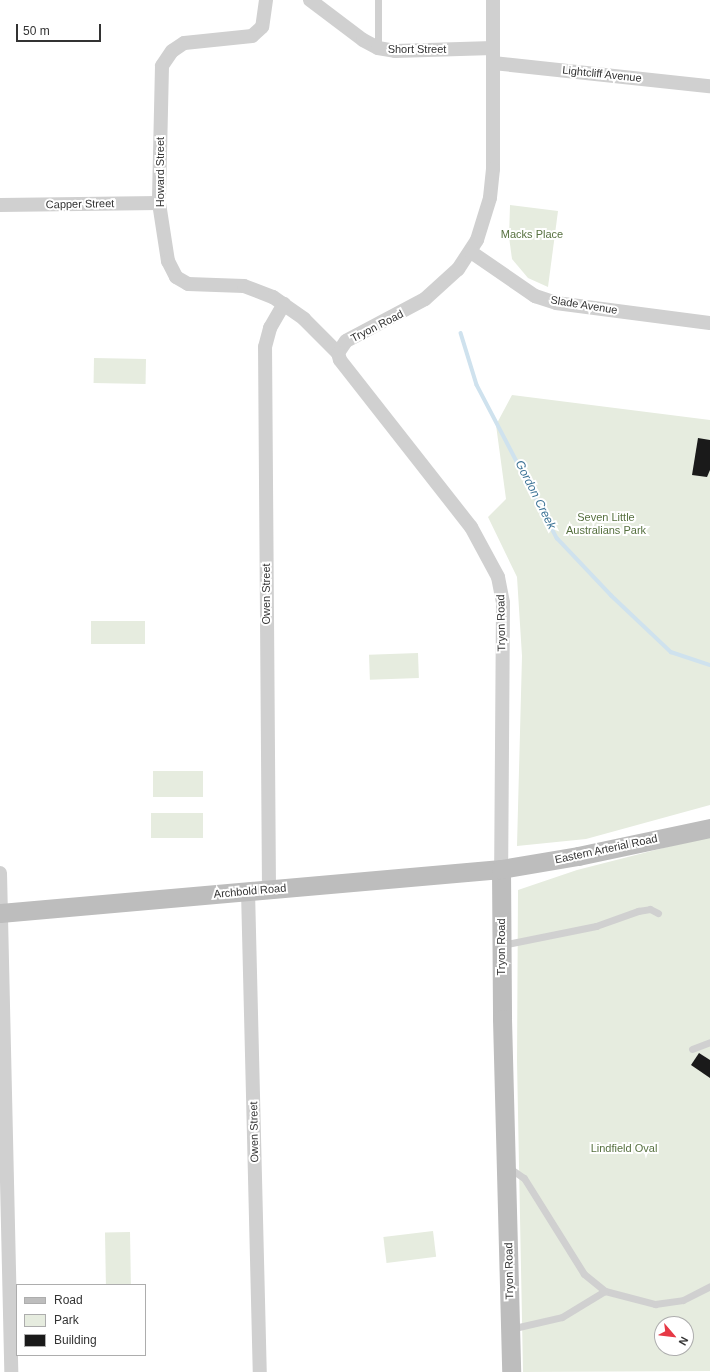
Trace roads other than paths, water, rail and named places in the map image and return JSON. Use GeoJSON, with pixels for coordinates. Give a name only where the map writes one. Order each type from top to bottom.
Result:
{"type":"FeatureCollection","features":[{"type":"Feature","properties":{"kind":"main road","name":"Eastern Arterial Road"},"geometry":{"type":"LineString","coordinates":[[501,869],[578,856],[710,828]]}},
{"type":"Feature","properties":{"kind":"main road","name":"Archbold Road"},"geometry":{"type":"LineString","coordinates":[[1,913],[501,869]]}},
{"type":"Feature","properties":{"kind":"main road","name":"Tryon Road"},"geometry":{"type":"LineString","coordinates":[[501,869],[501,945],[512,1372]]}},
{"type":"Feature","properties":{"kind":"street","name":"Howard Street"},"geometry":{"type":"LineString","coordinates":[[266,0],[262,28],[252,36],[226,40],[190,41],[176,48],[164,62],[161,75],[159,203],[168,261],[176,277],[195,286],[232,285],[252,288],[284,304],[304,319],[338,353]]}},
{"type":"Feature","properties":{"kind":"street","name":"Short Street"},"geometry":{"type":"LineString","coordinates":[[310,0],[363,40],[378,48],[395,51],[493,48]]}},
{"type":"Feature","properties":{"kind":"street","name":"Tryon Road"},"geometry":{"type":"LineString","coordinates":[[492,0],[493,63],[490,198],[471,252],[458,269],[426,299],[346,341],[338,353],[340,360],[471,527],[498,577],[503,603],[501,869]]}},
{"type":"Feature","properties":{"kind":"street","name":"Lightcliff Avenue"},"geometry":{"type":"LineString","coordinates":[[493,63],[710,86]]}},
{"type":"Feature","properties":{"kind":"street","name":"Capper Street"},"geometry":{"type":"LineString","coordinates":[[0,205],[159,203]]}},
{"type":"Feature","properties":{"kind":"street","name":"Slade Avenue"},"geometry":{"type":"LineString","coordinates":[[471,252],[535,296],[556,303],[710,323]]}},
{"type":"Feature","properties":{"kind":"street","name":"Owen Street"},"geometry":{"type":"LineString","coordinates":[[269,890],[265,347],[272,323],[284,304]]}},
{"type":"Feature","properties":{"kind":"street"},"geometry":{"type":"LineString","coordinates":[[0,873],[11,1372]]}},
{"type":"Feature","properties":{"kind":"street","name":"Owen Street"},"geometry":{"type":"LineString","coordinates":[[248,891],[260,1372]]}},
{"type":"Feature","properties":{"kind":"lane"},"geometry":{"type":"LineString","coordinates":[[378,0],[378,48]]}},
{"type":"Feature","properties":{"kind":"lane"},"geometry":{"type":"LineString","coordinates":[[501,945],[596,926],[638,911],[650,909],[658,913]]}},
{"type":"Feature","properties":{"kind":"lane"},"geometry":{"type":"LineString","coordinates":[[692,1049],[710,1042]]}},
{"type":"Feature","properties":{"kind":"lane"},"geometry":{"type":"LineString","coordinates":[[506,1166],[524,1178],[584,1274],[605,1291],[655,1304],[683,1300],[710,1286]]}},
{"type":"Feature","properties":{"kind":"lane"},"geometry":{"type":"LineString","coordinates":[[510,1329],[562,1317],[605,1291]]}},
{"type":"Feature","properties":{"kind":"waterway","name":"Gordon Creek"},"geometry":{"type":"LineString","coordinates":[[461,333],[477,385],[557,538],[611,595],[671,652],[710,665]]}},
{"type":"Feature","properties":{"kind":"park label","name":"Macks Place"},"geometry":{"type":"Point","coordinates":[532,234]}},
{"type":"Feature","properties":{"kind":"park label","name":"Seven Little Australians Park"},"geometry":{"type":"Point","coordinates":[606,524]}},
{"type":"Feature","properties":{"kind":"park label","name":"Lindfield Oval"},"geometry":{"type":"Point","coordinates":[624,1148]}}]}
